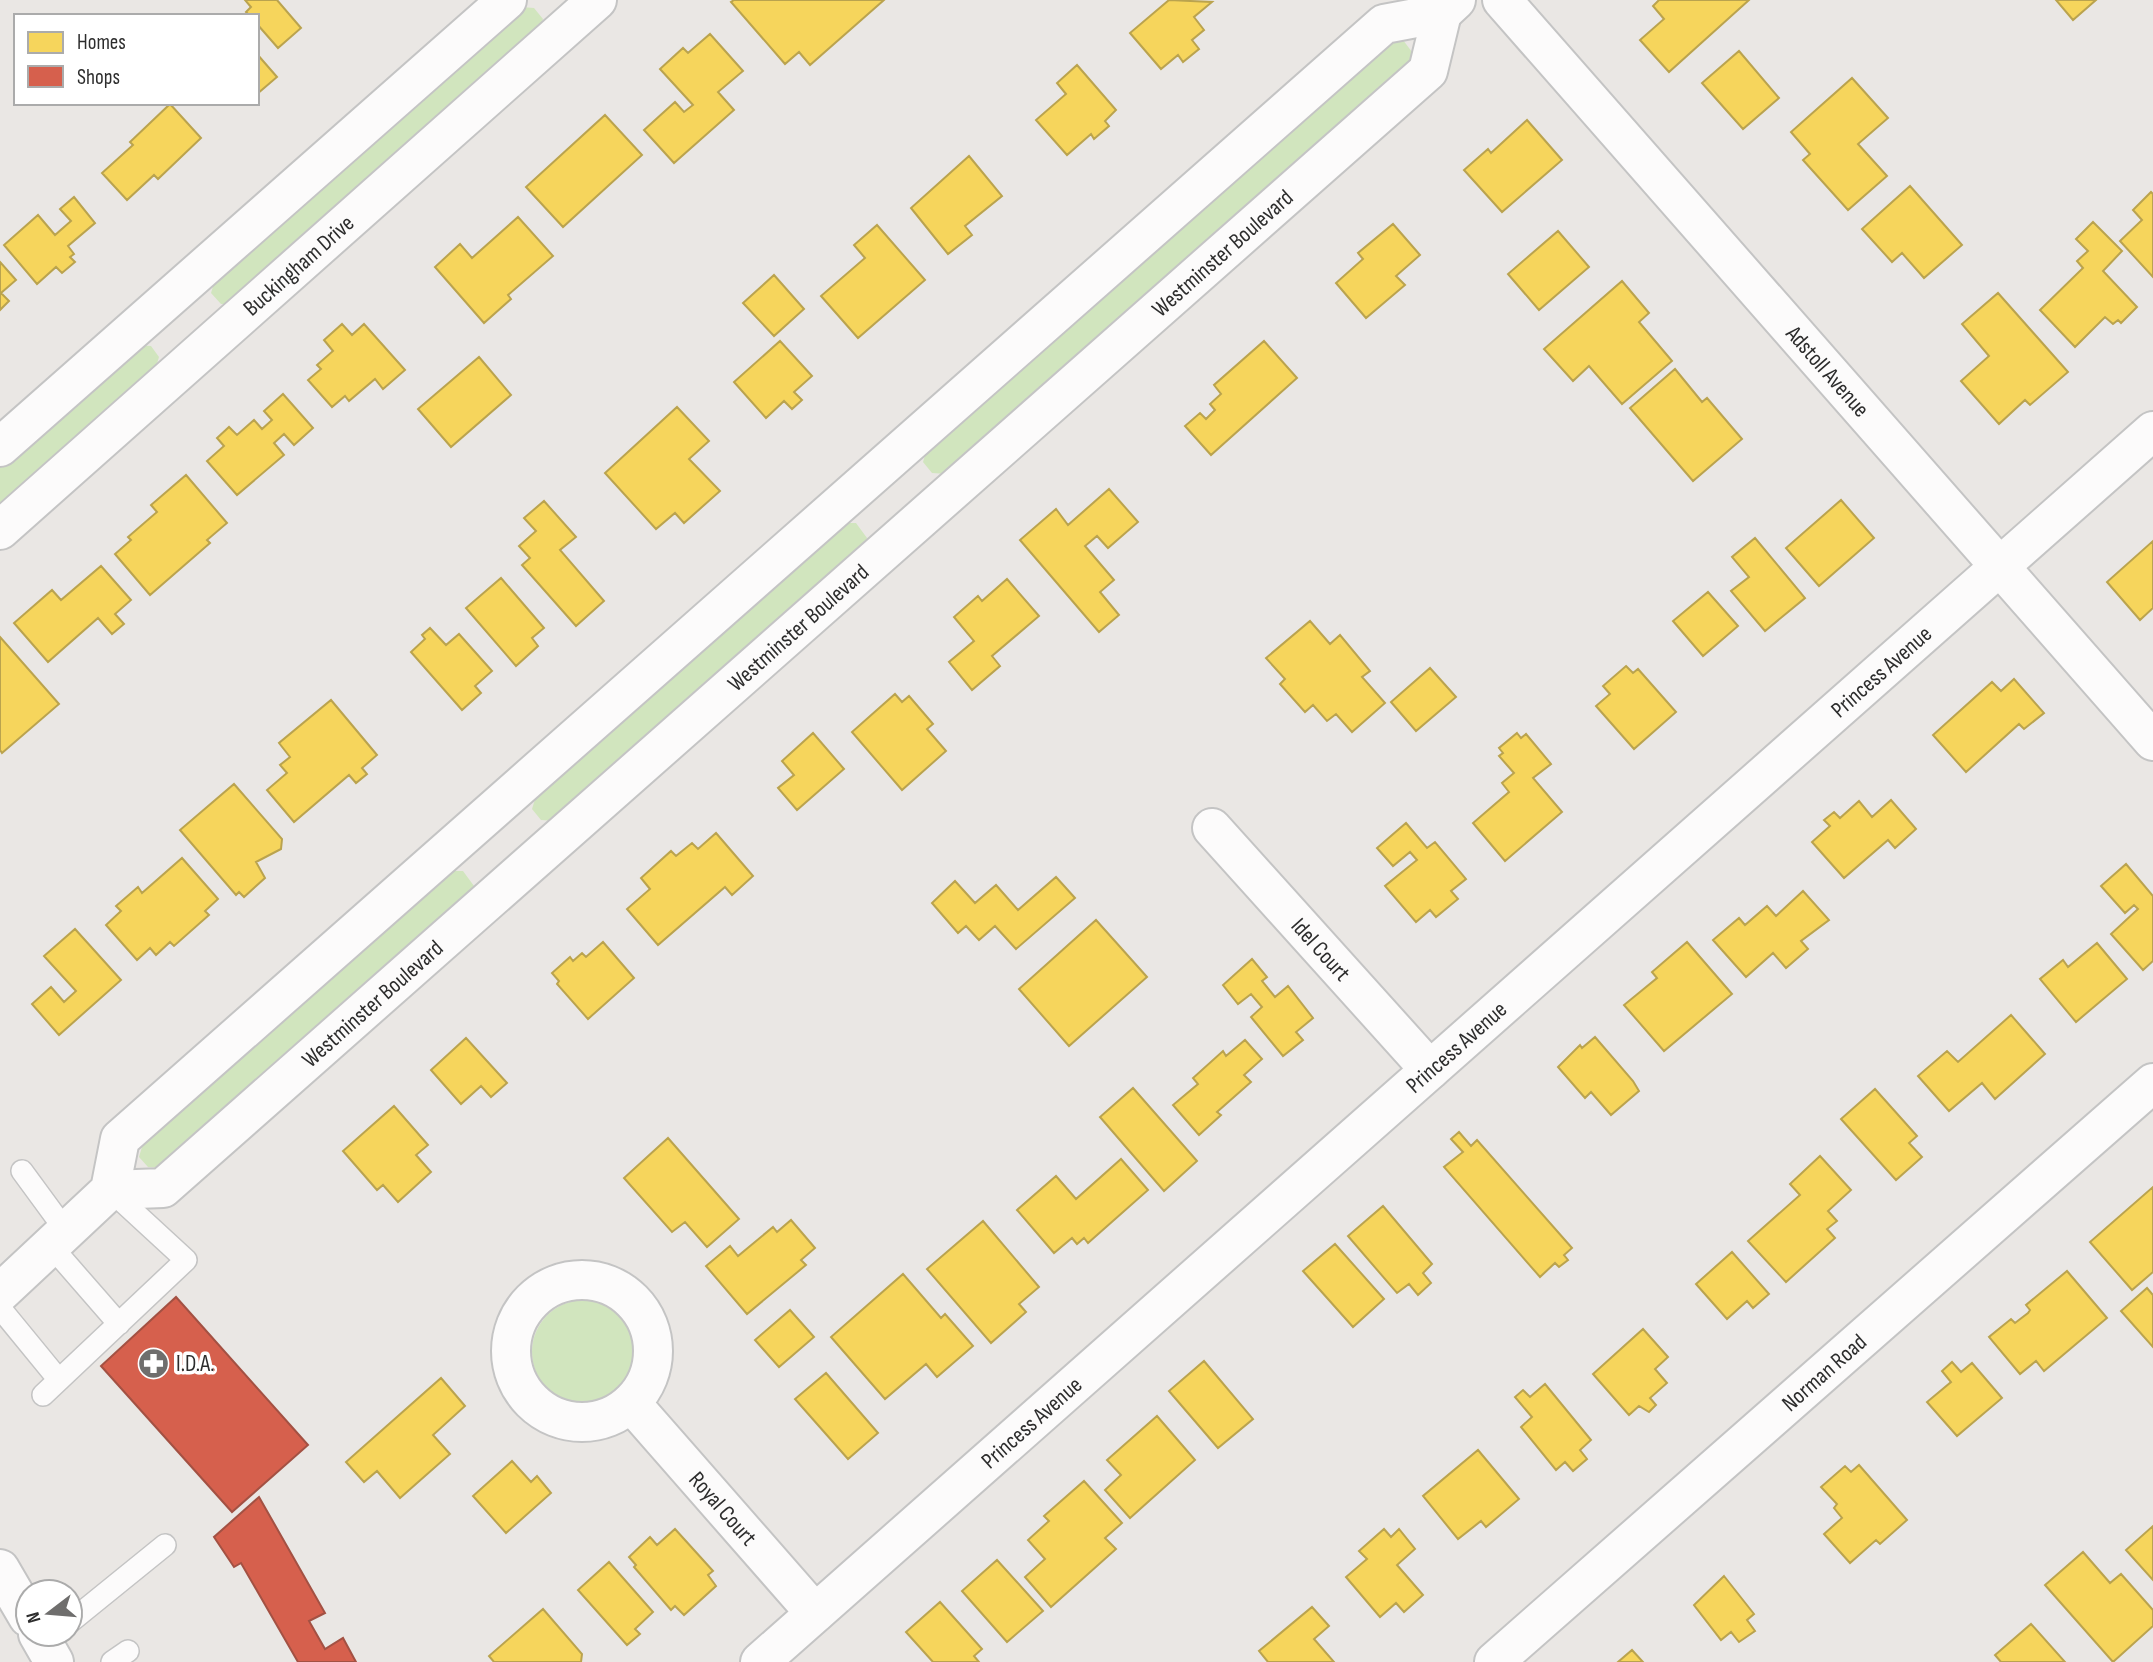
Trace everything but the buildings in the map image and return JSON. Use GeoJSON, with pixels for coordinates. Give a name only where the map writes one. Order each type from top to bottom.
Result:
{"type":"FeatureCollection","features":[{"type":"Feature","properties":{"kind":"street"},"geometry":{"type":"LineString","coordinates":[[0,447],[506,0]]}},
{"type":"Feature","properties":{"kind":"street","name":"Buckingham Drive"},"geometry":{"type":"LineString","coordinates":[[0,530],[597,0]]}},
{"type":"Feature","properties":{"kind":"street","name":"Adstoll Avenue"},"geometry":{"type":"LineString","coordinates":[[1502,0],[2153,741]]}},
{"type":"Feature","properties":{"kind":"street","name":"Westminster Boulevard"},"geometry":{"type":"LineString","coordinates":[[1449,6],[1427,71],[1417,80],[163,1188],[110,1190],[120,1139],[1384,24],[1449,6]]}},
{"type":"Feature","properties":{"kind":"street","name":"Princess Avenue"},"geometry":{"type":"LineString","coordinates":[[760,1662],[2153,431]]}},
{"type":"Feature","properties":{"kind":"street","name":"Idel Court"},"geometry":{"type":"LineString","coordinates":[[1212,828],[1430,1070]]}},
{"type":"Feature","properties":{"kind":"street","name":"Norman Road"},"geometry":{"type":"LineString","coordinates":[[1494,1662],[2153,1083]]}},
{"type":"Feature","properties":{"kind":"street"},"geometry":{"type":"LineString","coordinates":[[0,1293],[110,1190]]}},
{"type":"Feature","properties":{"kind":"street","name":"Royal Court"},"geometry":{"type":"LineString","coordinates":[[631,1403],[815,1613]]}},
{"type":"Feature","properties":{"kind":"street"},"geometry":{"type":"LineString","coordinates":[[0,1569],[14,1588]]}},
{"type":"Feature","properties":{"kind":"lane"},"geometry":{"type":"LineString","coordinates":[[22,1171],[59,1238],[119,1324]]}},
{"type":"Feature","properties":{"kind":"lane"},"geometry":{"type":"LineString","coordinates":[[43,1395],[186,1260],[110,1190]]}},
{"type":"Feature","properties":{"kind":"lane"},"geometry":{"type":"LineString","coordinates":[[0,1308],[59,1380]]}},
{"type":"Feature","properties":{"kind":"lane"},"geometry":{"type":"LineString","coordinates":[[84,1607],[165,1545]]}},
{"type":"Feature","properties":{"kind":"green space"},"geometry":{"type":"Polygon","coordinates":[[[521,7],[534,8],[543,19],[537,35],[234,304],[221,304],[211,293],[216,277],[521,7]]]}},
{"type":"Feature","properties":{"kind":"green space"},"geometry":{"type":"Polygon","coordinates":[[[1389,40],[1403,40],[1415,56],[1410,71],[947,474],[932,473],[923,462],[928,446],[1389,40]]]}},
{"type":"Feature","properties":{"kind":"green space"},"geometry":{"type":"Polygon","coordinates":[[[137,345],[151,346],[159,357],[154,373],[0,509],[0,467],[137,345]]]}},
{"type":"Feature","properties":{"kind":"green space"},"geometry":{"type":"Polygon","coordinates":[[[841,523],[856,523],[867,538],[863,554],[556,821],[541,820],[532,809],[537,793],[841,523]]]}},
{"type":"Feature","properties":{"kind":"green space"},"geometry":{"type":"Polygon","coordinates":[[[448,871],[463,871],[474,886],[470,902],[163,1168],[148,1167],[139,1157],[144,1140],[448,871]]]}},
{"type":"Feature","properties":{"kind":"green space"},"geometry":{"type":"Polygon","coordinates":[[[584,1300],[604,1304],[627,1323],[632,1332],[636,1352],[632,1372],[613,1395],[604,1400],[584,1404],[564,1400],[541,1381],[536,1372],[532,1352],[536,1332],[555,1309],[564,1304],[584,1300]]]}},
{"type":"Feature","properties":{"kind":"place","name":"I.D.A."},"geometry":{"type":"Point","coordinates":[153,1363]}}]}
